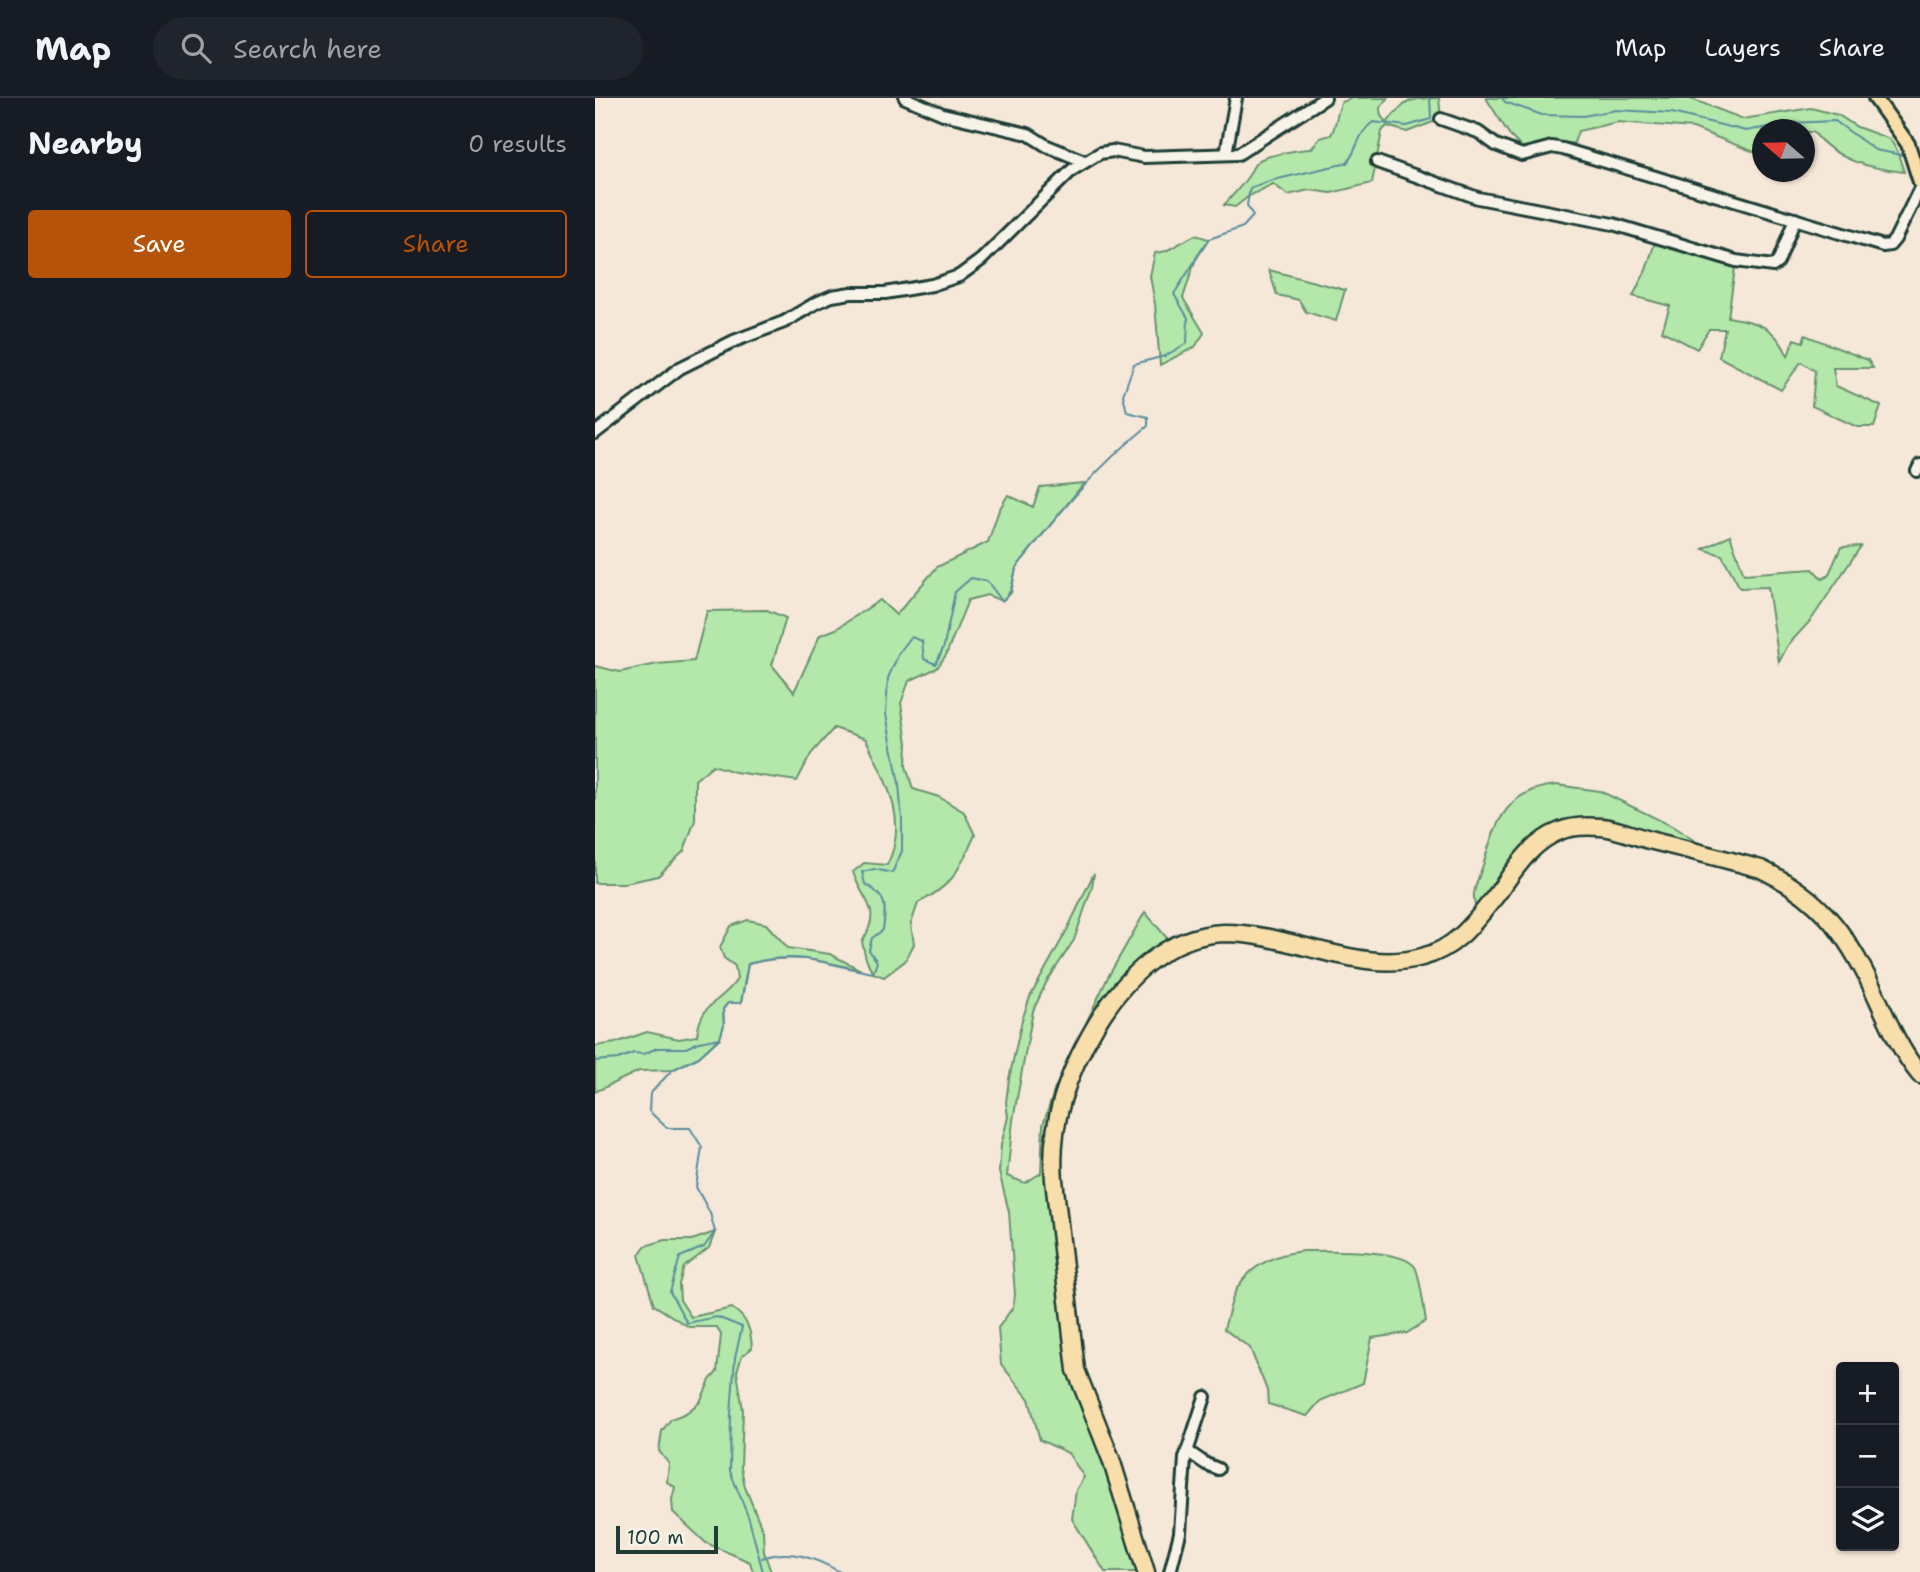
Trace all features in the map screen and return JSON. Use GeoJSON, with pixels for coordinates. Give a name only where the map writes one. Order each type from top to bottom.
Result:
{"type":"FeatureCollection","features":[{"type":"Feature","properties":{"kind":"highway"},"geometry":{"type":"LineString","coordinates":[[1146,1572],[1120,1484],[1076,1370],[1054,1180],[1053,1150],[1061,1101],[1078,1057],[1112,1002],[1137,972],[1156,956],[1196,937],[1233,933],[1378,961],[1399,962],[1419,958],[1443,948],[1468,930],[1519,862],[1540,843],[1561,830],[1602,827],[1761,869],[1783,879],[1803,893],[1823,910],[1849,944],[1894,1036],[1920,1075]]}},
{"type":"Feature","properties":{"kind":"main road"},"geometry":{"type":"LineString","coordinates":[[1875,98],[1895,124],[1914,158],[1920,182]]}},
{"type":"Feature","properties":{"kind":"street"},"geometry":{"type":"LineString","coordinates":[[905,98],[943,114],[1028,134],[1047,146],[1084,161]]}},
{"type":"Feature","properties":{"kind":"street"},"geometry":{"type":"LineString","coordinates":[[1226,154],[1236,98]]}},
{"type":"Feature","properties":{"kind":"street"},"geometry":{"type":"LineString","coordinates":[[595,433],[680,368],[734,341],[784,322],[832,296],[885,293],[932,285],[959,276],[981,260],[1042,198],[1084,161],[1106,151],[1144,157],[1238,154],[1325,98]]}},
{"type":"Feature","properties":{"kind":"street"},"geometry":{"type":"LineString","coordinates":[[1441,119],[1479,132],[1512,153],[1522,155],[1552,147],[1563,149],[1883,246],[1889,245],[1920,188]]}},
{"type":"Feature","properties":{"kind":"street"},"geometry":{"type":"LineString","coordinates":[[1377,162],[1478,198],[1613,225],[1736,261],[1773,265],[1778,262],[1795,219]]}},
{"type":"Feature","properties":{"kind":"street"},"geometry":{"type":"LineString","coordinates":[[1170,1572],[1179,1533],[1182,1477],[1205,1397]]}},
{"type":"Feature","properties":{"kind":"street"},"geometry":{"type":"LineString","coordinates":[[1188,1451],[1217,1469]]}},
{"type":"Feature","properties":{"kind":"green space"},"geometry":{"type":"Polygon","coordinates":[[[1353,98],[1388,98],[1380,108],[1381,116],[1387,123],[1409,102],[1439,98],[1441,119],[1407,132],[1387,126],[1382,131],[1372,183],[1331,193],[1309,190],[1288,195],[1273,184],[1249,196],[1235,207],[1224,205],[1258,161],[1283,153],[1311,149],[1320,138],[1331,135],[1342,102],[1353,98]]]}},
{"type":"Feature","properties":{"kind":"green space"},"geometry":{"type":"Polygon","coordinates":[[[1486,98],[1689,98],[1743,119],[1811,108],[1838,115],[1857,127],[1890,139],[1904,172],[1866,165],[1832,150],[1815,134],[1815,119],[1752,119],[1752,151],[1693,128],[1618,122],[1578,131],[1574,143],[1521,147],[1511,137],[1486,98]]]}},
{"type":"Feature","properties":{"kind":"green space"},"geometry":{"type":"Polygon","coordinates":[[[1195,235],[1209,239],[1196,258],[1183,298],[1204,333],[1195,347],[1160,365],[1150,276],[1155,253],[1166,251],[1195,235]]]}},
{"type":"Feature","properties":{"kind":"green space"},"geometry":{"type":"Polygon","coordinates":[[[1656,239],[1736,261],[1728,317],[1764,327],[1777,338],[1788,356],[1794,339],[1803,342],[1805,335],[1868,360],[1873,368],[1833,368],[1836,386],[1881,406],[1874,427],[1857,427],[1812,406],[1815,371],[1801,362],[1781,390],[1719,357],[1725,329],[1709,329],[1697,349],[1662,331],[1670,306],[1633,296],[1646,270],[1656,239]]]}},
{"type":"Feature","properties":{"kind":"green space"},"geometry":{"type":"Polygon","coordinates":[[[1269,270],[1345,290],[1336,321],[1306,312],[1299,300],[1277,295],[1269,270]]]}},
{"type":"Feature","properties":{"kind":"green space"},"geometry":{"type":"Polygon","coordinates":[[[1084,483],[1016,568],[1011,593],[1002,601],[987,595],[968,600],[946,655],[937,668],[909,681],[901,703],[907,743],[906,766],[913,789],[939,797],[964,812],[975,835],[948,883],[918,903],[911,924],[914,944],[905,961],[884,977],[873,973],[866,959],[862,942],[871,921],[871,913],[853,872],[864,863],[887,865],[896,832],[895,816],[887,785],[866,739],[834,728],[811,754],[797,781],[735,772],[713,765],[695,780],[695,820],[684,851],[658,876],[625,883],[595,883],[595,666],[620,672],[657,664],[694,661],[707,611],[767,610],[786,618],[772,665],[794,692],[820,635],[836,629],[880,600],[896,615],[937,567],[988,542],[999,510],[1008,495],[1033,507],[1040,487],[1084,483]]]}},
{"type":"Feature","properties":{"kind":"green space"},"geometry":{"type":"Polygon","coordinates":[[[1730,535],[1744,574],[1813,569],[1822,579],[1828,576],[1841,547],[1861,546],[1811,620],[1788,645],[1779,662],[1768,587],[1740,588],[1722,555],[1703,549],[1730,535]]]}},
{"type":"Feature","properties":{"kind":"green space"},"geometry":{"type":"Polygon","coordinates":[[[1556,785],[1600,791],[1672,826],[1721,858],[1602,827],[1540,843],[1479,921],[1474,900],[1475,890],[1499,821],[1515,800],[1526,793],[1556,785]]]}},
{"type":"Feature","properties":{"kind":"green space"},"geometry":{"type":"Polygon","coordinates":[[[1094,873],[1074,940],[1046,983],[1033,1011],[1013,1120],[1007,1176],[1025,1183],[1041,1173],[1043,1125],[1055,1088],[1108,977],[1145,912],[1172,944],[1139,967],[1059,1096],[1060,1286],[1137,1572],[1105,1572],[1072,1519],[1076,1490],[1084,1477],[1068,1453],[1040,1440],[1029,1399],[1001,1364],[998,1328],[1013,1307],[1015,1295],[1009,1212],[999,1172],[1001,1145],[1008,1117],[1006,1102],[1009,1079],[1030,997],[1067,930],[1094,873]]]}},
{"type":"Feature","properties":{"kind":"green space"},"geometry":{"type":"Polygon","coordinates":[[[748,920],[766,924],[788,948],[830,954],[861,970],[791,958],[748,964],[741,1003],[728,1003],[723,1009],[724,1025],[720,1038],[699,1057],[672,1070],[639,1071],[595,1092],[595,1046],[615,1043],[647,1032],[679,1039],[697,1036],[699,1024],[707,1008],[737,979],[735,966],[724,958],[720,947],[731,926],[748,920]]]}},
{"type":"Feature","properties":{"kind":"green space"},"geometry":{"type":"Polygon","coordinates":[[[715,1232],[709,1248],[684,1267],[679,1284],[680,1300],[691,1317],[732,1308],[742,1316],[749,1330],[752,1348],[742,1356],[737,1372],[743,1410],[741,1468],[745,1487],[763,1531],[764,1552],[771,1572],[753,1572],[750,1562],[706,1543],[673,1512],[675,1487],[667,1482],[669,1464],[659,1451],[662,1431],[671,1419],[686,1413],[700,1402],[710,1380],[717,1372],[721,1335],[717,1327],[689,1327],[654,1305],[639,1255],[645,1246],[665,1240],[692,1240],[715,1232]]]}},
{"type":"Feature","properties":{"kind":"green space"},"geometry":{"type":"Polygon","coordinates":[[[1304,1251],[1364,1252],[1396,1256],[1408,1261],[1417,1271],[1426,1321],[1407,1333],[1372,1338],[1363,1383],[1320,1401],[1307,1416],[1268,1404],[1267,1390],[1250,1348],[1224,1329],[1233,1297],[1253,1270],[1282,1255],[1304,1251]]]}},
{"type":"Feature","properties":{"kind":"waterway"},"geometry":{"type":"LineString","coordinates":[[595,1061],[618,1059],[634,1053],[644,1054],[657,1048],[686,1048],[720,1038],[724,1025],[723,1009],[728,1003],[741,1003],[748,964],[797,958],[873,973],[877,962],[869,950],[872,938],[883,930],[885,908],[878,893],[865,884],[862,872],[874,869],[892,873],[902,851],[899,784],[886,714],[888,678],[899,653],[911,637],[922,641],[924,659],[936,664],[944,646],[955,592],[971,578],[987,581],[1002,601],[1012,587],[1020,563],[1065,508],[1111,458],[1148,426],[1148,417],[1127,412],[1123,395],[1134,364],[1165,356],[1187,343],[1188,318],[1174,294],[1209,239],[1243,227],[1253,216],[1247,205],[1250,188],[1347,163],[1364,131],[1373,122],[1407,126],[1431,119],[1430,98]]}},
{"type":"Feature","properties":{"kind":"waterway"},"geometry":{"type":"LineString","coordinates":[[1502,98],[1505,102],[1542,115],[1583,116],[1616,110],[1672,113],[1746,131],[1790,123],[1835,121],[1875,150],[1907,156]]}},
{"type":"Feature","properties":{"kind":"waterway"},"geometry":{"type":"LineString","coordinates":[[719,1038],[699,1057],[672,1070],[650,1094],[649,1111],[667,1128],[690,1128],[702,1147],[696,1187],[710,1213],[715,1232],[704,1247],[680,1257],[670,1292],[687,1323],[717,1317],[742,1327],[735,1358],[730,1471],[749,1519],[763,1572]]}},
{"type":"Feature","properties":{"kind":"waterway"},"geometry":{"type":"LineString","coordinates":[[762,1558],[792,1554],[821,1562],[840,1572]]}}]}
